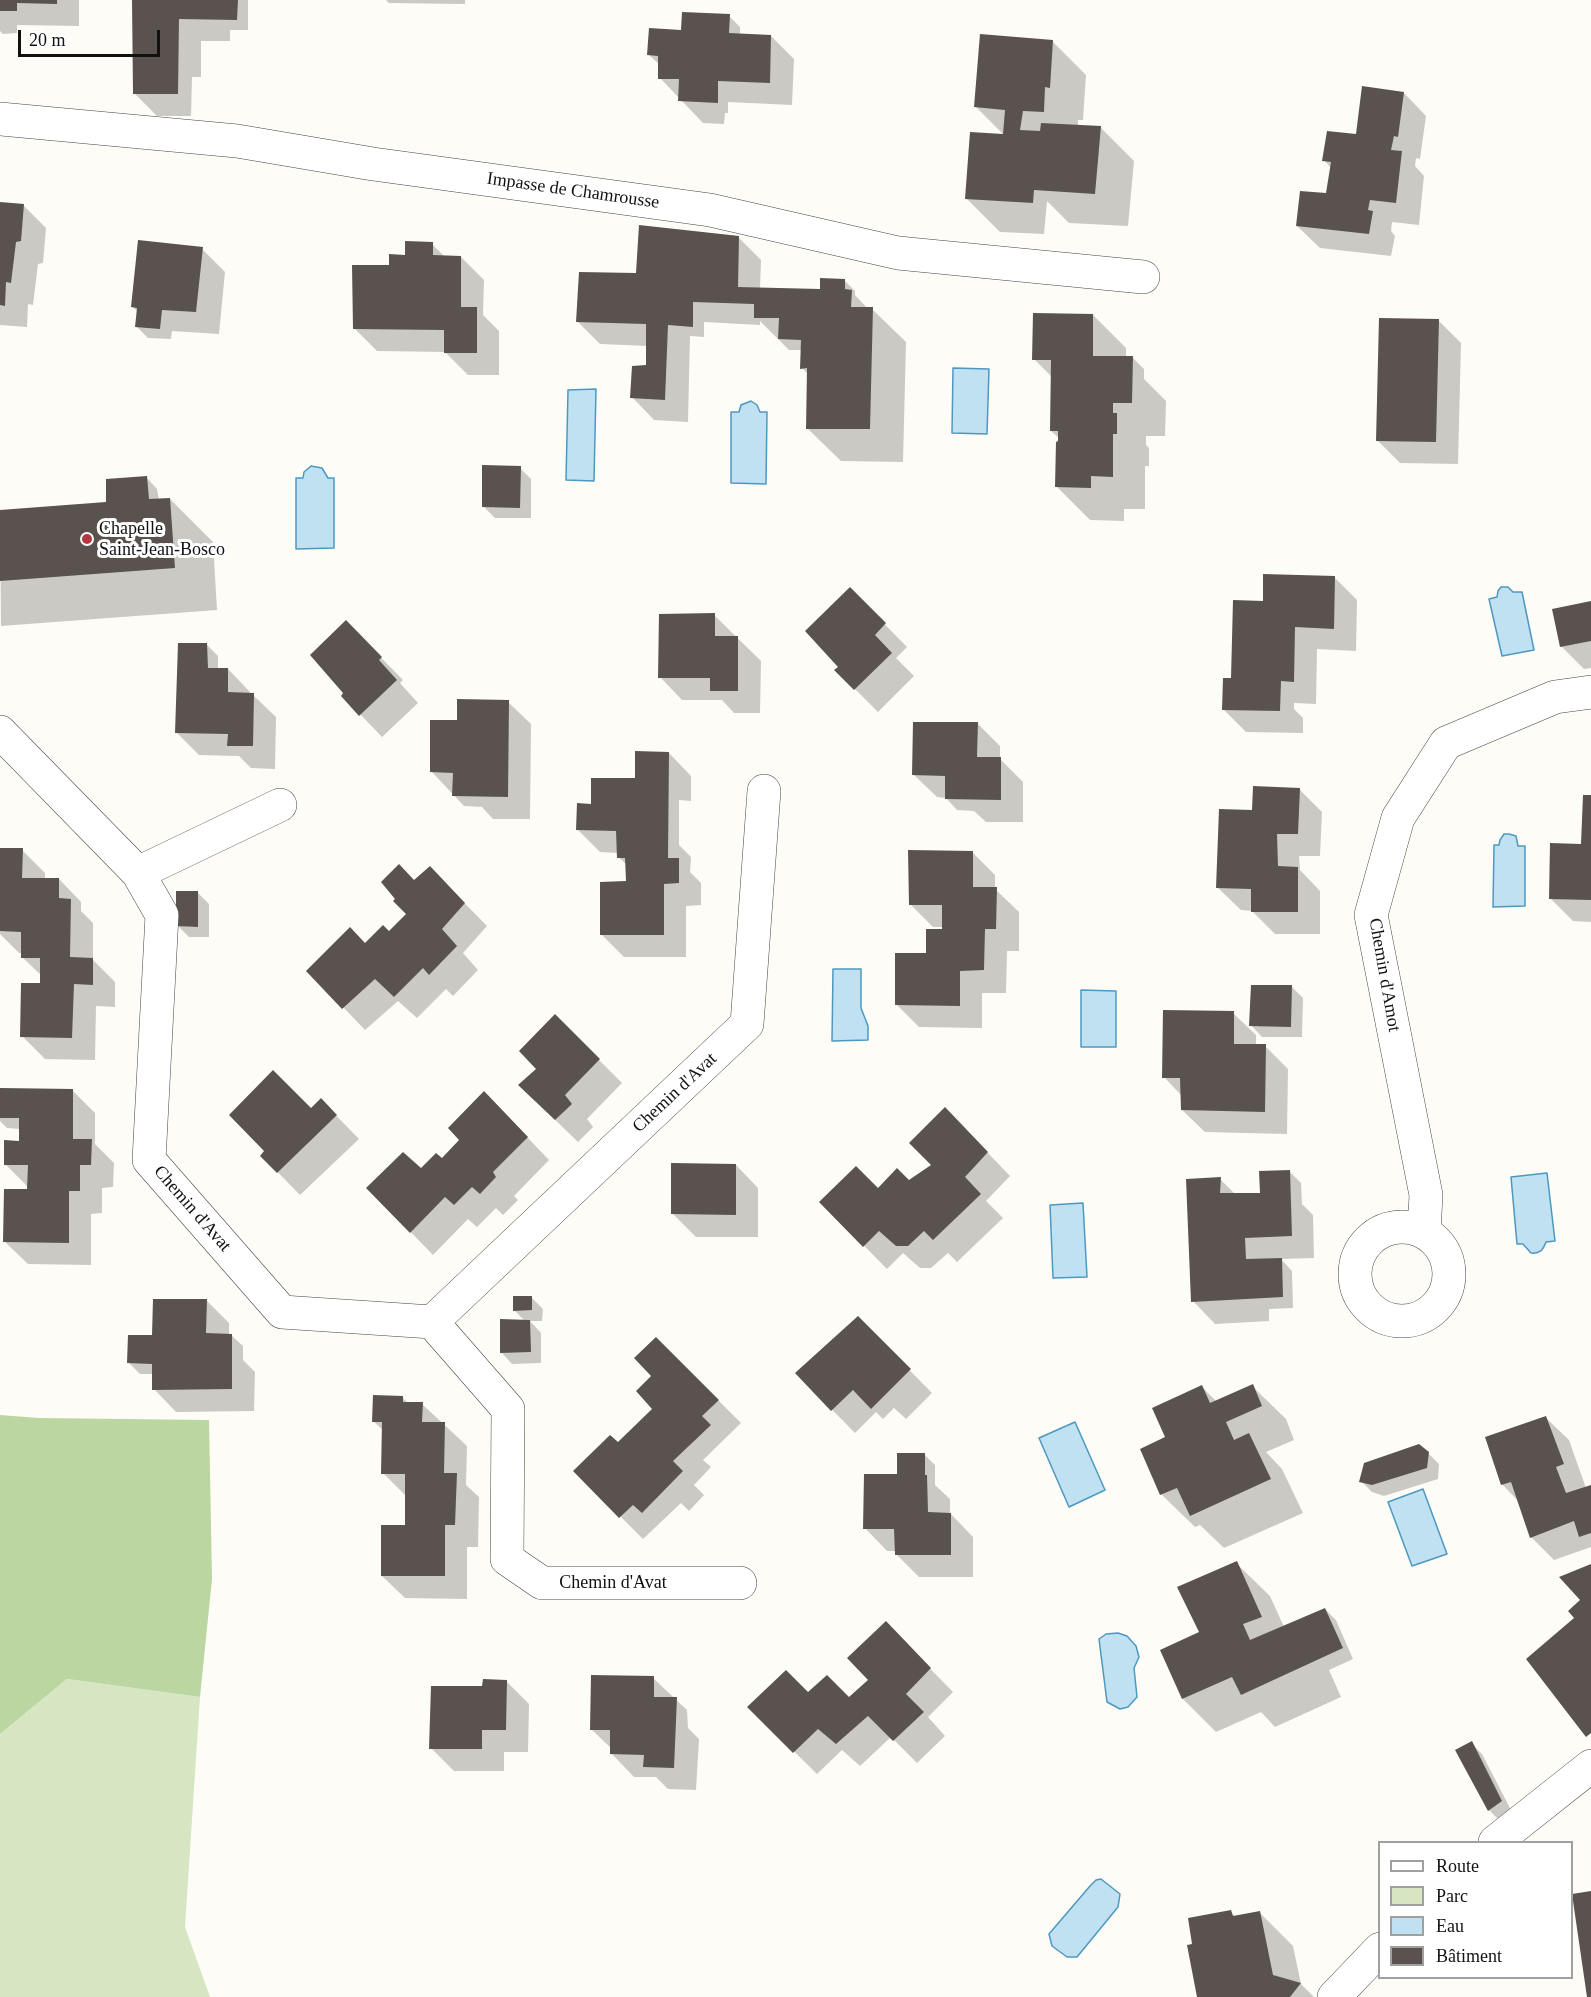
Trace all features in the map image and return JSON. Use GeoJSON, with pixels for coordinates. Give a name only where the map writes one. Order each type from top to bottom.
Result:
{"type":"FeatureCollection","features":[{"type":"Feature","properties":{"kind":"street","name":"Impasse de Chamrousse"},"geometry":{"type":"LineString","coordinates":[[0,119],[237,141],[373,164],[710,210],[898,253],[1143,277]]}},
{"type":"Feature","properties":{"kind":"street","name":"Chemin d'Amot"},"geometry":{"type":"LineString","coordinates":[[1425,1232],[1426,1195],[1371,915],[1398,818],[1446,743],[1555,697],[1591,692]]}},
{"type":"Feature","properties":{"kind":"street","name":"Chemin d'Avat"},"geometry":{"type":"LineString","coordinates":[[0,732],[138,873],[162,915],[149,1160],[282,1312],[432,1322],[507,1408],[507,1558],[542,1583],[740,1583]]}},
{"type":"Feature","properties":{"kind":"street","name":"Chemin d'Avat"},"geometry":{"type":"LineString","coordinates":[[432,1322],[747,1024],[764,791]]}},
{"type":"Feature","properties":{"kind":"street"},"geometry":{"type":"LineString","coordinates":[[138,873],[280,805]]}},
{"type":"Feature","properties":{"kind":"street"},"geometry":{"type":"LineString","coordinates":[[1496,1841],[1591,1766]]}},
{"type":"Feature","properties":{"kind":"street"},"geometry":{"type":"LineString","coordinates":[[1334,1997],[1378,1951]]}},
{"type":"Feature","properties":{"kind":"green space"},"geometry":{"type":"Polygon","coordinates":[[[0,1415],[39,1418],[209,1420],[212,1579],[200,1697],[67,1679],[0,1734],[0,1415]]]}},
{"type":"Feature","properties":{"kind":"green space"},"geometry":{"type":"Polygon","coordinates":[[[67,1679],[200,1697],[185,1927],[210,1997],[0,1997],[0,1734],[67,1679]]]}},
{"type":"Feature","properties":{"kind":"water"},"geometry":{"type":"Polygon","coordinates":[[[953,368],[989,369],[987,434],[952,433],[953,368]]]}},
{"type":"Feature","properties":{"kind":"water"},"geometry":{"type":"Polygon","coordinates":[[[596,389],[594,481],[566,480],[568,390],[596,389]]]}},
{"type":"Feature","properties":{"kind":"water"},"geometry":{"type":"Polygon","coordinates":[[[751,401],[757,405],[760,412],[767,412],[766,484],[731,483],[731,412],[739,412],[741,405],[751,401]]]}},
{"type":"Feature","properties":{"kind":"water"},"geometry":{"type":"Polygon","coordinates":[[[311,466],[322,468],[328,478],[334,478],[334,548],[296,549],[296,478],[303,478],[304,472],[311,466]]]}},
{"type":"Feature","properties":{"kind":"water"},"geometry":{"type":"Polygon","coordinates":[[[1501,587],[1508,587],[1513,592],[1522,592],[1534,650],[1502,656],[1489,599],[1497,597],[1501,587]]]}},
{"type":"Feature","properties":{"kind":"water"},"geometry":{"type":"Polygon","coordinates":[[[1504,834],[1516,836],[1518,846],[1525,846],[1525,906],[1493,907],[1494,845],[1499,845],[1504,834]]]}},
{"type":"Feature","properties":{"kind":"water"},"geometry":{"type":"Polygon","coordinates":[[[833,969],[861,969],[861,1008],[868,1026],[868,1040],[832,1041],[833,969]]]}},
{"type":"Feature","properties":{"kind":"water"},"geometry":{"type":"Polygon","coordinates":[[[1081,990],[1116,991],[1116,1047],[1081,1047],[1081,990]]]}},
{"type":"Feature","properties":{"kind":"water"},"geometry":{"type":"Polygon","coordinates":[[[1547,1173],[1555,1241],[1546,1242],[1541,1251],[1531,1253],[1523,1244],[1517,1244],[1511,1177],[1547,1173]]]}},
{"type":"Feature","properties":{"kind":"water"},"geometry":{"type":"Polygon","coordinates":[[[1083,1203],[1087,1277],[1053,1278],[1050,1205],[1083,1203]]]}},
{"type":"Feature","properties":{"kind":"water"},"geometry":{"type":"Polygon","coordinates":[[[1075,1422],[1105,1490],[1069,1507],[1039,1438],[1075,1422]]]}},
{"type":"Feature","properties":{"kind":"water"},"geometry":{"type":"Polygon","coordinates":[[[1423,1489],[1447,1554],[1412,1566],[1388,1502],[1423,1489]]]}},
{"type":"Feature","properties":{"kind":"water"},"geometry":{"type":"Polygon","coordinates":[[[1118,1633],[1127,1636],[1136,1646],[1139,1657],[1134,1668],[1137,1697],[1128,1707],[1120,1709],[1107,1702],[1099,1639],[1106,1634],[1118,1633]]]}},
{"type":"Feature","properties":{"kind":"water"},"geometry":{"type":"Polygon","coordinates":[[[1101,1879],[1120,1894],[1118,1907],[1077,1957],[1067,1957],[1052,1946],[1049,1934],[1090,1886],[1096,1880],[1101,1879]]]}},
{"type":"Feature","properties":{"kind":"building"},"geometry":{"type":"Polygon","coordinates":[[[0,0],[57,0],[57,4],[17,3],[17,11],[0,11],[0,0]]]}},
{"type":"Feature","properties":{"kind":"building"},"geometry":{"type":"Polygon","coordinates":[[[132,0],[238,0],[237,20],[179,19],[178,94],[133,94],[132,0]]]}},
{"type":"Feature","properties":{"kind":"building"},"geometry":{"type":"Polygon","coordinates":[[[682,12],[730,14],[729,33],[771,35],[770,83],[718,81],[718,103],[678,101],[679,79],[658,79],[658,56],[647,55],[649,28],[681,30],[682,12]]]}},
{"type":"Feature","properties":{"kind":"building"},"geometry":{"type":"Polygon","coordinates":[[[980,34],[1053,40],[1050,88],[1045,87],[1044,112],[1023,111],[1020,130],[1040,131],[1041,123],[1101,126],[1095,194],[1034,190],[1033,203],[965,199],[970,132],[1003,134],[1005,110],[974,107],[980,34]]]}},
{"type":"Feature","properties":{"kind":"building"},"geometry":{"type":"Polygon","coordinates":[[[1362,86],[1404,92],[1398,137],[1394,136],[1391,150],[1402,151],[1396,203],[1370,200],[1368,210],[1373,211],[1369,234],[1296,226],[1300,191],[1326,193],[1331,162],[1322,161],[1327,131],[1356,134],[1362,86]]]}},
{"type":"Feature","properties":{"kind":"building"},"geometry":{"type":"Polygon","coordinates":[[[0,202],[24,204],[21,241],[16,242],[11,283],[6,282],[5,306],[0,305],[0,202]]]}},
{"type":"Feature","properties":{"kind":"building"},"geometry":{"type":"Polygon","coordinates":[[[639,225],[739,236],[738,287],[820,289],[820,278],[845,279],[845,289],[852,290],[851,307],[873,307],[870,429],[806,429],[807,368],[800,369],[801,340],[778,339],[779,318],[754,318],[754,304],[693,302],[693,327],[668,325],[665,400],[630,398],[632,366],[646,365],[646,324],[576,322],[579,272],[636,273],[639,225]]]}},
{"type":"Feature","properties":{"kind":"building"},"geometry":{"type":"Polygon","coordinates":[[[138,240],[203,247],[196,312],[162,310],[160,329],[135,327],[137,308],[131,307],[138,240]]]}},
{"type":"Feature","properties":{"kind":"building"},"geometry":{"type":"Polygon","coordinates":[[[405,241],[433,242],[433,255],[461,256],[461,307],[477,307],[477,353],[444,353],[444,330],[353,329],[352,265],[389,265],[389,254],[405,255],[405,241]]]}},
{"type":"Feature","properties":{"kind":"building"},"geometry":{"type":"Polygon","coordinates":[[[1033,313],[1093,314],[1093,356],[1133,356],[1132,403],[1113,403],[1113,413],[1117,413],[1117,434],[1113,434],[1113,477],[1091,476],[1091,488],[1055,487],[1058,431],[1050,431],[1051,360],[1032,360],[1033,313]]]}},
{"type":"Feature","properties":{"kind":"building"},"geometry":{"type":"Polygon","coordinates":[[[1379,318],[1439,319],[1436,442],[1376,441],[1379,318]]]}},
{"type":"Feature","properties":{"kind":"building"},"geometry":{"type":"Polygon","coordinates":[[[482,465],[521,466],[520,508],[482,507],[482,465]]]}},
{"type":"Feature","properties":{"kind":"building","name":"Chapelle Saint-Jean-Bosco"},"geometry":{"type":"Polygon","coordinates":[[[147,476],[149,499],[170,498],[175,568],[0,581],[0,510],[106,502],[106,479],[147,476]]]}},
{"type":"Feature","properties":{"kind":"building"},"geometry":{"type":"Polygon","coordinates":[[[1263,574],[1335,576],[1334,629],[1295,627],[1294,682],[1281,681],[1280,711],[1222,710],[1223,678],[1231,678],[1233,600],[1263,601],[1263,574]]]}},
{"type":"Feature","properties":{"kind":"building"},"geometry":{"type":"Polygon","coordinates":[[[850,587],[886,623],[875,635],[892,653],[854,690],[834,670],[838,667],[805,631],[850,587]]]}},
{"type":"Feature","properties":{"kind":"building"},"geometry":{"type":"Polygon","coordinates":[[[1591,601],[1591,641],[1560,647],[1552,609],[1591,601]]]}},
{"type":"Feature","properties":{"kind":"building"},"geometry":{"type":"Polygon","coordinates":[[[715,613],[715,636],[738,636],[738,691],[710,691],[710,678],[658,678],[659,614],[715,613]]]}},
{"type":"Feature","properties":{"kind":"building"},"geometry":{"type":"Polygon","coordinates":[[[346,620],[382,657],[379,660],[397,680],[359,716],[341,696],[343,693],[310,655],[346,620]]]}},
{"type":"Feature","properties":{"kind":"building"},"geometry":{"type":"Polygon","coordinates":[[[178,643],[207,643],[208,668],[228,668],[228,692],[254,693],[253,746],[227,746],[228,734],[175,733],[178,643]]]}},
{"type":"Feature","properties":{"kind":"building"},"geometry":{"type":"Polygon","coordinates":[[[457,699],[509,700],[508,797],[452,796],[453,773],[430,772],[430,720],[457,720],[457,699]]]}},
{"type":"Feature","properties":{"kind":"building"},"geometry":{"type":"Polygon","coordinates":[[[913,722],[978,722],[977,757],[1001,757],[1001,800],[945,799],[945,776],[912,775],[913,722]]]}},
{"type":"Feature","properties":{"kind":"building"},"geometry":{"type":"Polygon","coordinates":[[[635,751],[669,752],[668,858],[679,858],[679,883],[664,884],[664,935],[600,935],[600,882],[626,881],[625,858],[617,858],[616,831],[576,830],[577,803],[591,804],[591,778],[635,778],[635,751]]]}},
{"type":"Feature","properties":{"kind":"building"},"geometry":{"type":"Polygon","coordinates":[[[1253,786],[1300,788],[1298,834],[1277,834],[1278,866],[1298,867],[1298,912],[1251,912],[1251,889],[1216,888],[1219,809],[1252,810],[1253,786]]]}},
{"type":"Feature","properties":{"kind":"building"},"geometry":{"type":"Polygon","coordinates":[[[1583,795],[1591,795],[1591,900],[1549,899],[1550,843],[1581,844],[1583,795]]]}},
{"type":"Feature","properties":{"kind":"building"},"geometry":{"type":"Polygon","coordinates":[[[0,848],[23,848],[22,878],[59,878],[59,898],[71,899],[70,957],[93,958],[93,985],[74,984],[72,1038],[20,1037],[21,983],[40,983],[40,958],[21,958],[21,932],[0,931],[0,848]]]}},
{"type":"Feature","properties":{"kind":"building"},"geometry":{"type":"Polygon","coordinates":[[[908,850],[973,851],[973,887],[997,887],[996,929],[985,929],[984,970],[960,971],[960,1006],[895,1005],[895,953],[926,953],[926,929],[942,929],[942,905],[909,905],[908,850]]]}},
{"type":"Feature","properties":{"kind":"building"},"geometry":{"type":"Polygon","coordinates":[[[399,864],[414,880],[430,866],[465,903],[442,929],[457,946],[429,975],[423,968],[394,997],[375,979],[342,1009],[306,971],[350,927],[365,943],[383,925],[389,931],[406,914],[393,901],[395,899],[381,882],[399,864]]]}},
{"type":"Feature","properties":{"kind":"building"},"geometry":{"type":"Polygon","coordinates":[[[176,891],[198,891],[198,927],[176,926],[176,891]]]}},
{"type":"Feature","properties":{"kind":"building"},"geometry":{"type":"Polygon","coordinates":[[[1251,985],[1292,985],[1291,1027],[1249,1026],[1251,985]]]}},
{"type":"Feature","properties":{"kind":"building"},"geometry":{"type":"Polygon","coordinates":[[[1163,1010],[1234,1011],[1234,1044],[1266,1044],[1265,1112],[1181,1110],[1180,1078],[1162,1078],[1163,1010]]]}},
{"type":"Feature","properties":{"kind":"building"},"geometry":{"type":"Polygon","coordinates":[[[555,1014],[600,1059],[565,1095],[572,1104],[555,1120],[518,1085],[536,1069],[519,1051],[555,1014]]]}},
{"type":"Feature","properties":{"kind":"building"},"geometry":{"type":"Polygon","coordinates":[[[273,1070],[311,1108],[321,1098],[337,1115],[277,1173],[260,1156],[264,1151],[229,1115],[273,1070]]]}},
{"type":"Feature","properties":{"kind":"building"},"geometry":{"type":"Polygon","coordinates":[[[0,1088],[73,1089],[73,1139],[92,1139],[91,1165],[80,1165],[80,1191],[69,1191],[69,1243],[3,1242],[4,1189],[27,1189],[28,1165],[4,1165],[4,1140],[19,1141],[19,1118],[0,1118],[0,1088]]]}},
{"type":"Feature","properties":{"kind":"building"},"geometry":{"type":"Polygon","coordinates":[[[484,1091],[528,1137],[493,1172],[496,1177],[480,1194],[472,1187],[454,1205],[445,1197],[410,1233],[366,1188],[403,1152],[421,1168],[436,1153],[442,1158],[459,1140],[448,1128],[484,1091]]]}},
{"type":"Feature","properties":{"kind":"building"},"geometry":{"type":"Polygon","coordinates":[[[945,1107],[988,1152],[965,1177],[981,1194],[933,1240],[924,1231],[908,1246],[896,1246],[879,1231],[863,1247],[819,1202],[856,1166],[878,1188],[897,1168],[909,1180],[931,1165],[909,1143],[945,1107]]]}},
{"type":"Feature","properties":{"kind":"building"},"geometry":{"type":"Polygon","coordinates":[[[671,1163],[736,1164],[736,1215],[671,1214],[671,1163]]]}},
{"type":"Feature","properties":{"kind":"building"},"geometry":{"type":"Polygon","coordinates":[[[1290,1170],[1292,1236],[1245,1238],[1246,1259],[1282,1258],[1283,1297],[1191,1302],[1186,1179],[1221,1177],[1220,1193],[1260,1193],[1259,1171],[1290,1170]]]}},
{"type":"Feature","properties":{"kind":"building"},"geometry":{"type":"Polygon","coordinates":[[[513,1296],[532,1296],[532,1310],[513,1311],[513,1296]]]}},
{"type":"Feature","properties":{"kind":"building"},"geometry":{"type":"Polygon","coordinates":[[[153,1299],[207,1299],[206,1333],[232,1334],[232,1389],[152,1390],[152,1364],[127,1363],[128,1335],[152,1335],[153,1299]]]}},
{"type":"Feature","properties":{"kind":"building"},"geometry":{"type":"Polygon","coordinates":[[[858,1316],[911,1369],[871,1409],[853,1390],[831,1411],[795,1373],[858,1316]]]}},
{"type":"Feature","properties":{"kind":"building"},"geometry":{"type":"Polygon","coordinates":[[[500,1319],[530,1320],[531,1352],[500,1353],[500,1319]]]}},
{"type":"Feature","properties":{"kind":"building"},"geometry":{"type":"Polygon","coordinates":[[[656,1337],[719,1400],[702,1416],[711,1425],[673,1461],[683,1471],[642,1513],[633,1505],[619,1518],[573,1471],[610,1435],[618,1442],[652,1409],[636,1391],[651,1376],[634,1358],[656,1337]]]}},
{"type":"Feature","properties":{"kind":"building"},"geometry":{"type":"Polygon","coordinates":[[[1253,1384],[1262,1406],[1226,1422],[1234,1440],[1249,1433],[1271,1479],[1190,1516],[1177,1488],[1160,1495],[1140,1449],[1165,1437],[1152,1408],[1202,1385],[1210,1403],[1253,1384]]]}},
{"type":"Feature","properties":{"kind":"building"},"geometry":{"type":"Polygon","coordinates":[[[373,1395],[403,1396],[403,1402],[423,1402],[422,1422],[445,1422],[444,1473],[457,1473],[455,1525],[445,1525],[445,1576],[381,1576],[381,1525],[405,1525],[405,1474],[381,1474],[382,1422],[372,1422],[373,1395]]]}},
{"type":"Feature","properties":{"kind":"building"},"geometry":{"type":"Polygon","coordinates":[[[1546,1416],[1564,1464],[1556,1467],[1566,1493],[1591,1485],[1591,1533],[1579,1537],[1574,1521],[1530,1538],[1511,1482],[1501,1485],[1485,1437],[1546,1416]]]}},
{"type":"Feature","properties":{"kind":"building"},"geometry":{"type":"Polygon","coordinates":[[[1419,1444],[1429,1452],[1427,1468],[1372,1485],[1359,1482],[1364,1463],[1419,1444]]]}},
{"type":"Feature","properties":{"kind":"building"},"geometry":{"type":"Polygon","coordinates":[[[897,1453],[925,1453],[928,1512],[951,1513],[951,1555],[895,1555],[894,1529],[863,1529],[864,1474],[897,1474],[897,1453]]]}},
{"type":"Feature","properties":{"kind":"building"},"geometry":{"type":"Polygon","coordinates":[[[1237,1561],[1262,1617],[1243,1624],[1250,1640],[1325,1608],[1343,1648],[1241,1695],[1232,1677],[1182,1699],[1160,1650],[1199,1632],[1177,1587],[1237,1561]]]}},
{"type":"Feature","properties":{"kind":"building"},"geometry":{"type":"Polygon","coordinates":[[[1591,1564],[1591,1733],[1586,1737],[1526,1659],[1574,1618],[1568,1611],[1580,1600],[1559,1577],[1591,1564]]]}},
{"type":"Feature","properties":{"kind":"building"},"geometry":{"type":"Polygon","coordinates":[[[886,1621],[931,1668],[906,1694],[924,1712],[893,1741],[868,1716],[836,1744],[818,1729],[793,1753],[747,1707],[786,1670],[808,1692],[827,1675],[849,1697],[868,1680],[847,1658],[886,1621]]]}},
{"type":"Feature","properties":{"kind":"building"},"geometry":{"type":"Polygon","coordinates":[[[591,1675],[654,1676],[654,1697],[677,1697],[674,1768],[643,1767],[644,1755],[610,1754],[610,1730],[590,1730],[591,1675]]]}},
{"type":"Feature","properties":{"kind":"building"},"geometry":{"type":"Polygon","coordinates":[[[483,1679],[507,1680],[506,1730],[482,1730],[482,1749],[429,1749],[431,1686],[482,1686],[483,1679]]]}},
{"type":"Feature","properties":{"kind":"building"},"geometry":{"type":"Polygon","coordinates":[[[1472,1741],[1502,1801],[1488,1811],[1455,1750],[1472,1741]]]}},
{"type":"Feature","properties":{"kind":"building"},"geometry":{"type":"Polygon","coordinates":[[[1591,1891],[1591,1997],[1587,1997],[1573,1894],[1591,1891]]]}},
{"type":"Feature","properties":{"kind":"building"},"geometry":{"type":"Polygon","coordinates":[[[1231,1910],[1233,1916],[1260,1911],[1273,1975],[1301,1983],[1290,1997],[1197,1997],[1187,1945],[1192,1944],[1188,1918],[1231,1910]]]}},
{"type":"Feature","properties":{"kind":"place","name":"Chapelle Saint-Jean-Bosco"},"geometry":{"type":"Point","coordinates":[87,539]}}]}
